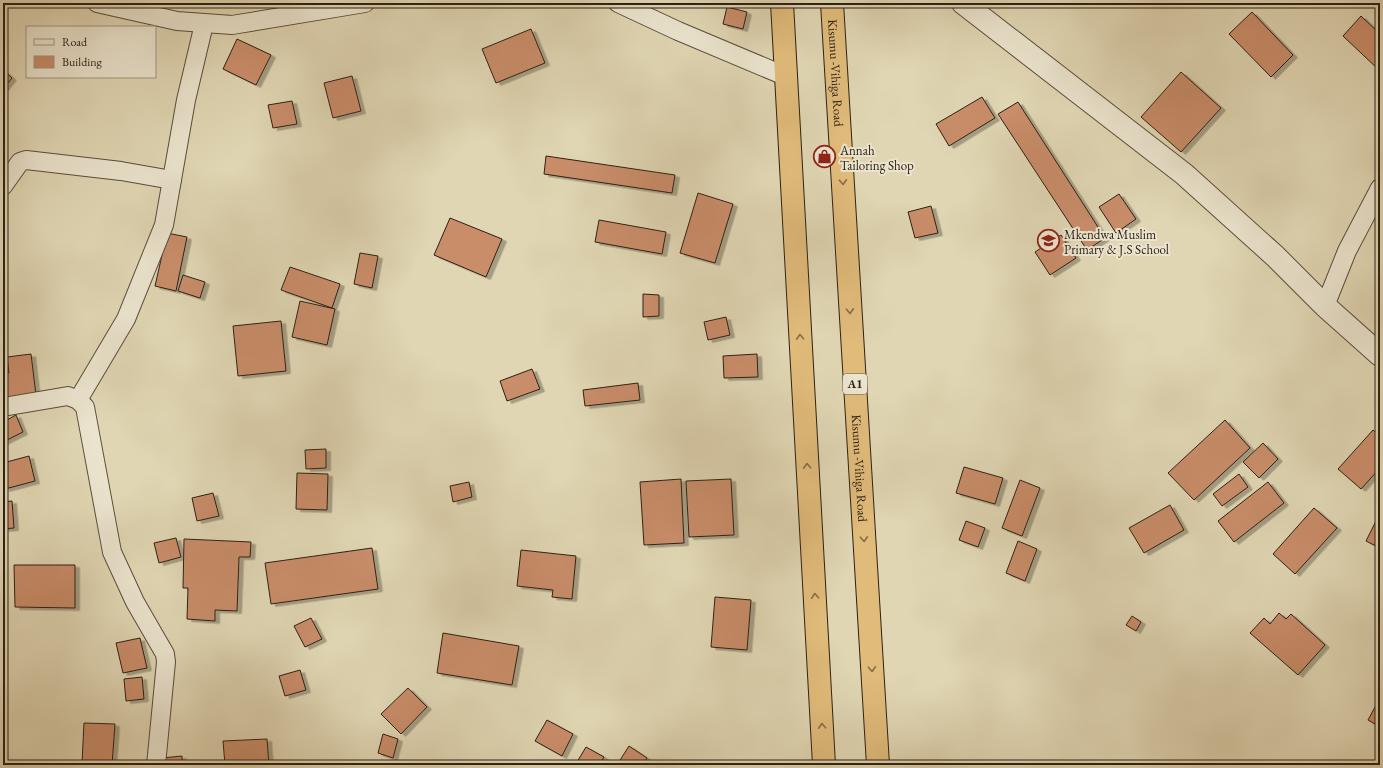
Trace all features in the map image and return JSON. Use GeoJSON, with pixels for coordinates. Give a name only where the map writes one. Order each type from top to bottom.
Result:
{"type":"FeatureCollection","features":[{"type":"Feature","properties":{"kind":"highway"},"geometry":{"type":"LineString","coordinates":[[782,3],[824,765]]}},
{"type":"Feature","properties":{"kind":"highway","name":"Kisumu -Vihiga Road"},"geometry":{"type":"LineString","coordinates":[[832,3],[878,765]]}},
{"type":"Feature","properties":{"kind":"street"},"geometry":{"type":"LineString","coordinates":[[97,3],[177,21],[204,24],[232,24],[365,3]]}},
{"type":"Feature","properties":{"kind":"street"},"geometry":{"type":"LineString","coordinates":[[618,3],[678,31],[785,76]]}},
{"type":"Feature","properties":{"kind":"street"},"geometry":{"type":"LineString","coordinates":[[963,3],[1184,174],[1275,256],[1325,306],[1380,355]]}},
{"type":"Feature","properties":{"kind":"street"},"geometry":{"type":"LineString","coordinates":[[78,400],[126,319],[164,225],[186,100],[204,24]]}},
{"type":"Feature","properties":{"kind":"street"},"geometry":{"type":"LineString","coordinates":[[3,186],[20,162],[26,160],[121,171],[172,180]]}},
{"type":"Feature","properties":{"kind":"street"},"geometry":{"type":"LineString","coordinates":[[1325,306],[1347,251],[1380,188]]}},
{"type":"Feature","properties":{"kind":"street"},"geometry":{"type":"LineString","coordinates":[[3,407],[68,396],[78,400],[85,407],[112,552],[135,602],[165,654],[165,677],[156,765]]}},
{"type":"Feature","properties":{"kind":"building"},"geometry":{"type":"Polygon","coordinates":[[[727,7],[747,12],[743,29],[723,24],[727,7]]]}},
{"type":"Feature","properties":{"kind":"building"},"geometry":{"type":"Polygon","coordinates":[[[1252,12],[1293,55],[1271,77],[1229,34],[1252,12]]]}},
{"type":"Feature","properties":{"kind":"building"},"geometry":{"type":"Polygon","coordinates":[[[1361,16],[1380,34],[1380,71],[1343,36],[1361,16]]]}},
{"type":"Feature","properties":{"kind":"building"},"geometry":{"type":"Polygon","coordinates":[[[531,29],[545,63],[496,83],[482,49],[531,29]]]}},
{"type":"Feature","properties":{"kind":"building"},"geometry":{"type":"Polygon","coordinates":[[[237,39],[271,55],[256,85],[223,69],[237,39]]]}},
{"type":"Feature","properties":{"kind":"building"},"geometry":{"type":"Polygon","coordinates":[[[3,70],[12,78],[3,89],[3,70]]]}},
{"type":"Feature","properties":{"kind":"building"},"geometry":{"type":"Polygon","coordinates":[[[1181,72],[1221,108],[1181,152],[1141,117],[1181,72]]]}},
{"type":"Feature","properties":{"kind":"building"},"geometry":{"type":"Polygon","coordinates":[[[352,76],[361,111],[333,118],[324,83],[352,76]]]}},
{"type":"Feature","properties":{"kind":"building"},"geometry":{"type":"Polygon","coordinates":[[[982,97],[995,118],[949,146],[936,124],[982,97]]]}},
{"type":"Feature","properties":{"kind":"building"},"geometry":{"type":"Polygon","coordinates":[[[292,101],[297,124],[273,128],[268,105],[292,101]]]}},
{"type":"Feature","properties":{"kind":"building"},"geometry":{"type":"Polygon","coordinates":[[[1018,102],[1105,238],[1087,250],[998,114],[1018,102]]]}},
{"type":"Feature","properties":{"kind":"building"},"geometry":{"type":"Polygon","coordinates":[[[546,156],[675,175],[672,193],[544,174],[546,156]]]}},
{"type":"Feature","properties":{"kind":"building"},"geometry":{"type":"Polygon","coordinates":[[[698,193],[733,204],[715,263],[680,253],[698,193]]]}},
{"type":"Feature","properties":{"kind":"building"},"geometry":{"type":"Polygon","coordinates":[[[1119,194],[1136,219],[1116,233],[1099,207],[1119,194]]]}},
{"type":"Feature","properties":{"kind":"building"},"geometry":{"type":"Polygon","coordinates":[[[931,206],[938,233],[915,238],[908,212],[931,206]]]}},
{"type":"Feature","properties":{"kind":"building"},"geometry":{"type":"Polygon","coordinates":[[[450,218],[502,239],[486,277],[434,255],[450,218]]]}},
{"type":"Feature","properties":{"kind":"building"},"geometry":{"type":"Polygon","coordinates":[[[599,220],[666,232],[662,254],[595,242],[599,220]]]}},
{"type":"Feature","properties":{"kind":"building"},"geometry":{"type":"Polygon","coordinates":[[[167,233],[187,237],[176,291],[155,286],[167,233]]]}},
{"type":"Feature","properties":{"kind":"building"},"geometry":{"type":"Polygon","coordinates":[[[1061,235],[1076,258],[1050,275],[1035,252],[1061,235]]]}},
{"type":"Feature","properties":{"kind":"building"},"geometry":{"type":"Polygon","coordinates":[[[360,253],[378,256],[372,288],[354,284],[360,253]]]}},
{"type":"Feature","properties":{"kind":"building"},"geometry":{"type":"Polygon","coordinates":[[[290,267],[340,284],[332,308],[281,290],[290,267]]]}},
{"type":"Feature","properties":{"kind":"building"},"geometry":{"type":"Polygon","coordinates":[[[183,275],[205,282],[200,298],[178,291],[183,275]]]}},
{"type":"Feature","properties":{"kind":"building"},"geometry":{"type":"Polygon","coordinates":[[[643,294],[659,295],[659,316],[643,317],[643,294]]]}},
{"type":"Feature","properties":{"kind":"building"},"geometry":{"type":"Polygon","coordinates":[[[300,301],[335,309],[327,345],[292,337],[300,301]]]}},
{"type":"Feature","properties":{"kind":"building"},"geometry":{"type":"Polygon","coordinates":[[[726,317],[730,335],[708,340],[704,322],[726,317]]]}},
{"type":"Feature","properties":{"kind":"building"},"geometry":{"type":"Polygon","coordinates":[[[281,321],[286,371],[238,376],[233,326],[281,321]]]}},
{"type":"Feature","properties":{"kind":"building"},"geometry":{"type":"Polygon","coordinates":[[[31,354],[36,395],[3,398],[3,374],[9,373],[7,357],[31,354]]]}},
{"type":"Feature","properties":{"kind":"building"},"geometry":{"type":"Polygon","coordinates":[[[757,354],[758,377],[724,378],[723,356],[757,354]]]}},
{"type":"Feature","properties":{"kind":"building"},"geometry":{"type":"Polygon","coordinates":[[[532,369],[540,389],[507,401],[500,381],[532,369]]]}},
{"type":"Feature","properties":{"kind":"building"},"geometry":{"type":"Polygon","coordinates":[[[638,383],[640,400],[585,406],[583,390],[638,383]]]}},
{"type":"Feature","properties":{"kind":"building"},"geometry":{"type":"Polygon","coordinates":[[[16,415],[23,432],[3,442],[3,422],[16,415]]]}},
{"type":"Feature","properties":{"kind":"building"},"geometry":{"type":"Polygon","coordinates":[[[1225,420],[1250,448],[1194,500],[1168,473],[1225,420]]]}},
{"type":"Feature","properties":{"kind":"building"},"geometry":{"type":"Polygon","coordinates":[[[1373,430],[1380,436],[1380,468],[1361,489],[1338,469],[1373,430]]]}},
{"type":"Feature","properties":{"kind":"building"},"geometry":{"type":"Polygon","coordinates":[[[1263,443],[1278,459],[1259,478],[1243,462],[1263,443]]]}},
{"type":"Feature","properties":{"kind":"building"},"geometry":{"type":"Polygon","coordinates":[[[326,449],[326,468],[306,469],[305,450],[326,449]]]}},
{"type":"Feature","properties":{"kind":"building"},"geometry":{"type":"Polygon","coordinates":[[[29,456],[35,481],[5,489],[3,463],[29,456]]]}},
{"type":"Feature","properties":{"kind":"building"},"geometry":{"type":"Polygon","coordinates":[[[964,467],[1003,478],[995,504],[956,493],[964,467]]]}},
{"type":"Feature","properties":{"kind":"building"},"geometry":{"type":"Polygon","coordinates":[[[297,473],[328,474],[327,510],[296,509],[297,473]]]}},
{"type":"Feature","properties":{"kind":"building"},"geometry":{"type":"Polygon","coordinates":[[[1239,474],[1248,487],[1222,506],[1213,494],[1239,474]]]}},
{"type":"Feature","properties":{"kind":"building"},"geometry":{"type":"Polygon","coordinates":[[[681,479],[684,543],[644,545],[640,482],[681,479]]]}},
{"type":"Feature","properties":{"kind":"building"},"geometry":{"type":"Polygon","coordinates":[[[731,479],[734,535],[689,537],[686,481],[731,479]]]}},
{"type":"Feature","properties":{"kind":"building"},"geometry":{"type":"Polygon","coordinates":[[[1020,480],[1040,488],[1022,536],[1002,528],[1020,480]]]}},
{"type":"Feature","properties":{"kind":"building"},"geometry":{"type":"Polygon","coordinates":[[[469,482],[472,497],[453,502],[450,486],[469,482]]]}},
{"type":"Feature","properties":{"kind":"building"},"geometry":{"type":"Polygon","coordinates":[[[1268,482],[1284,503],[1234,542],[1218,521],[1268,482]]]}},
{"type":"Feature","properties":{"kind":"building"},"geometry":{"type":"Polygon","coordinates":[[[213,493],[219,516],[197,521],[192,498],[213,493]]]}},
{"type":"Feature","properties":{"kind":"building"},"geometry":{"type":"Polygon","coordinates":[[[12,501],[14,528],[3,529],[3,502],[12,501]]]}},
{"type":"Feature","properties":{"kind":"building"},"geometry":{"type":"Polygon","coordinates":[[[1170,505],[1184,530],[1144,553],[1129,528],[1170,505]]]}},
{"type":"Feature","properties":{"kind":"building"},"geometry":{"type":"Polygon","coordinates":[[[1314,508],[1337,528],[1295,574],[1273,554],[1314,508]]]}},
{"type":"Feature","properties":{"kind":"building"},"geometry":{"type":"Polygon","coordinates":[[[1380,513],[1380,548],[1366,541],[1380,513]]]}},
{"type":"Feature","properties":{"kind":"building"},"geometry":{"type":"Polygon","coordinates":[[[966,521],[985,528],[978,547],[959,540],[966,521]]]}},
{"type":"Feature","properties":{"kind":"building"},"geometry":{"type":"Polygon","coordinates":[[[176,538],[181,557],[159,563],[154,543],[176,538]]]}},
{"type":"Feature","properties":{"kind":"building"},"geometry":{"type":"Polygon","coordinates":[[[184,539],[251,542],[250,557],[239,557],[237,611],[215,610],[215,621],[187,619],[188,588],[183,588],[184,539]]]}},
{"type":"Feature","properties":{"kind":"building"},"geometry":{"type":"Polygon","coordinates":[[[1018,541],[1037,549],[1025,581],[1006,573],[1018,541]]]}},
{"type":"Feature","properties":{"kind":"building"},"geometry":{"type":"Polygon","coordinates":[[[372,548],[378,589],[271,604],[265,563],[372,548]]]}},
{"type":"Feature","properties":{"kind":"building"},"geometry":{"type":"Polygon","coordinates":[[[521,550],[576,556],[572,599],[552,597],[553,590],[517,586],[521,550]]]}},
{"type":"Feature","properties":{"kind":"building"},"geometry":{"type":"Polygon","coordinates":[[[14,565],[75,565],[75,608],[15,607],[14,565]]]}},
{"type":"Feature","properties":{"kind":"building"},"geometry":{"type":"Polygon","coordinates":[[[715,597],[751,600],[747,650],[711,647],[715,597]]]}},
{"type":"Feature","properties":{"kind":"building"},"geometry":{"type":"Polygon","coordinates":[[[1279,613],[1286,619],[1291,614],[1325,645],[1298,675],[1250,633],[1264,618],[1270,624],[1279,613]]]}},
{"type":"Feature","properties":{"kind":"building"},"geometry":{"type":"Polygon","coordinates":[[[1132,616],[1141,622],[1136,631],[1126,625],[1132,616]]]}},
{"type":"Feature","properties":{"kind":"building"},"geometry":{"type":"Polygon","coordinates":[[[311,618],[322,639],[305,647],[294,626],[311,618]]]}},
{"type":"Feature","properties":{"kind":"building"},"geometry":{"type":"Polygon","coordinates":[[[443,633],[519,646],[512,685],[437,673],[443,633]]]}},
{"type":"Feature","properties":{"kind":"building"},"geometry":{"type":"Polygon","coordinates":[[[140,638],[147,668],[123,673],[116,643],[140,638]]]}},
{"type":"Feature","properties":{"kind":"building"},"geometry":{"type":"Polygon","coordinates":[[[300,670],[306,690],[285,696],[279,676],[300,670]]]}},
{"type":"Feature","properties":{"kind":"building"},"geometry":{"type":"Polygon","coordinates":[[[142,677],[144,699],[126,701],[124,679],[142,677]]]}},
{"type":"Feature","properties":{"kind":"building"},"geometry":{"type":"Polygon","coordinates":[[[408,688],[427,707],[401,734],[381,714],[408,688]]]}},
{"type":"Feature","properties":{"kind":"building"},"geometry":{"type":"Polygon","coordinates":[[[1380,698],[1380,727],[1368,720],[1380,698]]]}},
{"type":"Feature","properties":{"kind":"building"},"geometry":{"type":"Polygon","coordinates":[[[547,720],[573,734],[562,756],[535,741],[547,720]]]}},
{"type":"Feature","properties":{"kind":"building"},"geometry":{"type":"Polygon","coordinates":[[[84,723],[115,724],[112,765],[82,763],[84,723]]]}},
{"type":"Feature","properties":{"kind":"building"},"geometry":{"type":"Polygon","coordinates":[[[383,734],[398,739],[393,758],[378,753],[383,734]]]}},
{"type":"Feature","properties":{"kind":"building"},"geometry":{"type":"Polygon","coordinates":[[[267,739],[269,765],[225,765],[223,741],[267,739]]]}},
{"type":"Feature","properties":{"kind":"building"},"geometry":{"type":"Polygon","coordinates":[[[629,746],[647,758],[642,765],[617,765],[629,746]]]}},
{"type":"Feature","properties":{"kind":"building"},"geometry":{"type":"Polygon","coordinates":[[[586,747],[604,757],[599,765],[581,765],[577,762],[586,747]]]}},
{"type":"Feature","properties":{"kind":"building"},"geometry":{"type":"Polygon","coordinates":[[[182,756],[182,765],[163,765],[162,758],[182,756]]]}},
{"type":"Feature","properties":{"kind":"place","name":"Annah Tailoring Shop"},"geometry":{"type":"Point","coordinates":[825,157]}},
{"type":"Feature","properties":{"kind":"place","name":"Mkendwa Muslim Primary & J.S School"},"geometry":{"type":"Point","coordinates":[1049,241]}}]}
